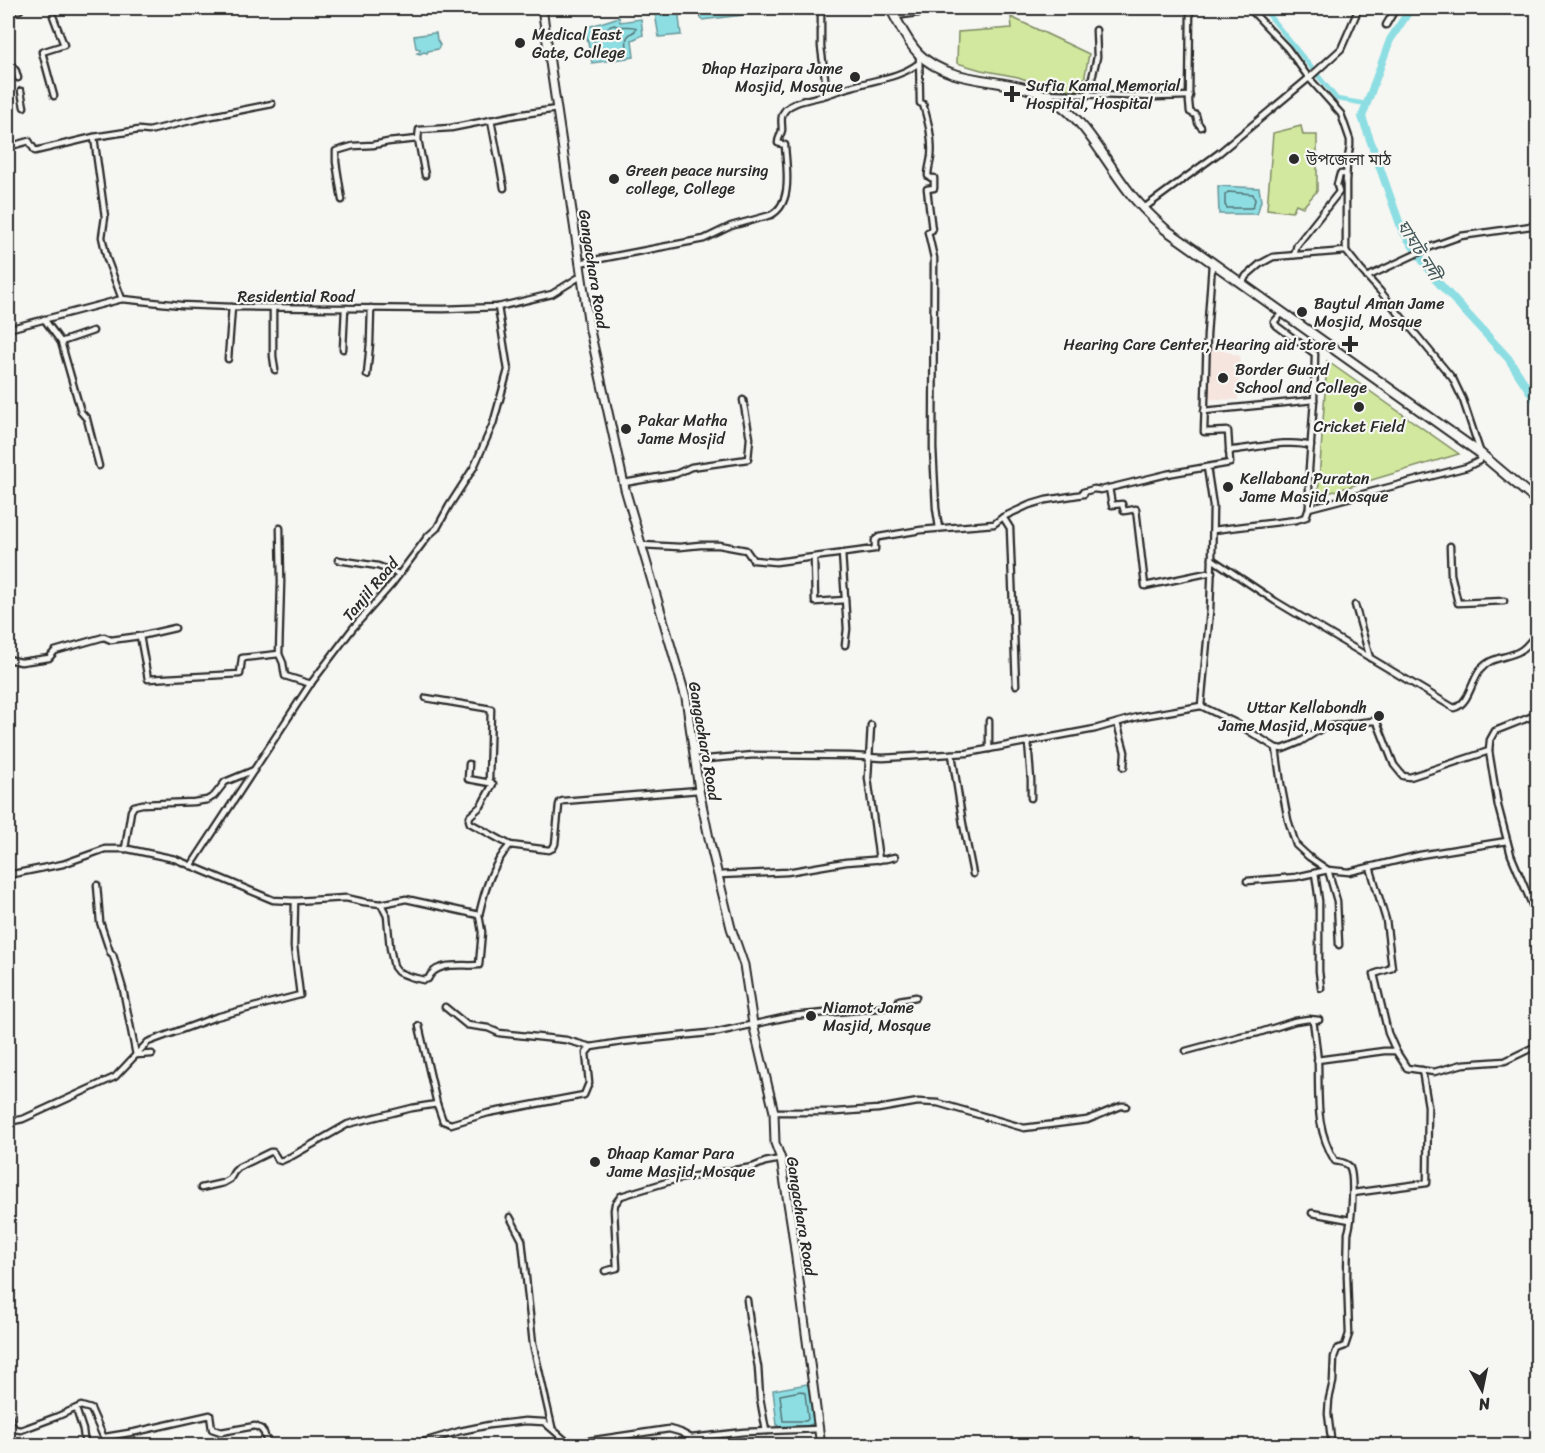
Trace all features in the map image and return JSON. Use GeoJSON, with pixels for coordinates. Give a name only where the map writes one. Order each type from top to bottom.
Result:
{"type":"FeatureCollection","features":[{"type":"Feature","properties":{"kind":"highway"},"geometry":{"type":"LineString","coordinates":[[890,8],[909,42],[937,67],[955,75],[994,81],[1039,93],[1055,101],[1069,112],[1089,135],[1131,194],[1165,229],[1481,454],[1538,502]]}},
{"type":"Feature","properties":{"kind":"main road","name":"Gangachara Road"},"geometry":{"type":"LineString","coordinates":[[542,8],[581,276],[598,370],[624,483],[686,698],[699,790],[731,928],[744,965],[753,1023],[774,1112],[775,1143],[781,1159],[794,1240],[821,1446]]}},
{"type":"Feature","properties":{"kind":"street"},"geometry":{"type":"LineString","coordinates":[[8,12],[20,10],[19,8]]}},
{"type":"Feature","properties":{"kind":"street"},"geometry":{"type":"LineString","coordinates":[[821,8],[821,47],[826,95]]}},
{"type":"Feature","properties":{"kind":"street"},"geometry":{"type":"LineString","coordinates":[[895,16],[956,8]]}},
{"type":"Feature","properties":{"kind":"street"},"geometry":{"type":"LineString","coordinates":[[1190,8],[1190,112],[1196,115],[1201,127]]}},
{"type":"Feature","properties":{"kind":"street"},"geometry":{"type":"LineString","coordinates":[[1249,8],[1287,48],[1341,114],[1350,140],[1346,174],[1346,251],[1453,379],[1463,400],[1481,454],[1479,461],[1467,467],[1309,508]]}},
{"type":"Feature","properties":{"kind":"street"},"geometry":{"type":"LineString","coordinates":[[1144,208],[1219,153],[1341,49],[1359,8]]}},
{"type":"Feature","properties":{"kind":"street"},"geometry":{"type":"LineString","coordinates":[[1386,25],[1396,8]]}},
{"type":"Feature","properties":{"kind":"street"},"geometry":{"type":"LineString","coordinates":[[53,16],[64,45],[42,52],[54,96]]}},
{"type":"Feature","properties":{"kind":"street"},"geometry":{"type":"LineString","coordinates":[[1088,95],[1096,57],[1096,30]]}},
{"type":"Feature","properties":{"kind":"street"},"geometry":{"type":"LineString","coordinates":[[919,53],[920,103],[923,104],[930,132],[931,157],[928,176],[934,178],[934,188],[927,189],[932,230],[928,232],[934,258],[933,447],[939,528]]}},
{"type":"Feature","properties":{"kind":"street"},"geometry":{"type":"LineString","coordinates":[[8,63],[16,71],[18,78]]}},
{"type":"Feature","properties":{"kind":"street"},"geometry":{"type":"LineString","coordinates":[[579,262],[704,239],[731,226],[776,213],[783,202],[786,189],[785,145],[778,143],[778,139],[782,132],[782,115],[789,105],[856,85],[887,79],[908,71],[919,63]]}},
{"type":"Feature","properties":{"kind":"street"},"geometry":{"type":"LineString","coordinates":[[21,91],[24,107]]}},
{"type":"Feature","properties":{"kind":"street"},"geometry":{"type":"LineString","coordinates":[[1039,93],[1190,96]]}},
{"type":"Feature","properties":{"kind":"street"},"geometry":{"type":"LineString","coordinates":[[8,147],[29,141],[35,151],[94,137],[139,130],[149,131],[272,104]]}},
{"type":"Feature","properties":{"kind":"street"},"geometry":{"type":"LineString","coordinates":[[425,176],[418,139],[419,130],[451,128],[557,109]]}},
{"type":"Feature","properties":{"kind":"street"},"geometry":{"type":"LineString","coordinates":[[491,120],[504,188]]}},
{"type":"Feature","properties":{"kind":"street"},"geometry":{"type":"LineString","coordinates":[[94,137],[105,217],[102,237],[107,259],[122,299]]}},
{"type":"Feature","properties":{"kind":"street"},"geometry":{"type":"LineString","coordinates":[[342,200],[336,151],[353,146],[418,139]]}},
{"type":"Feature","properties":{"kind":"street"},"geometry":{"type":"LineString","coordinates":[[1294,255],[1297,245],[1339,192],[1337,186],[1341,174],[1346,174]]}},
{"type":"Feature","properties":{"kind":"street"},"geometry":{"type":"LineString","coordinates":[[1367,277],[1432,246],[1461,236],[1538,225]]}},
{"type":"Feature","properties":{"kind":"street"},"geometry":{"type":"LineString","coordinates":[[1242,284],[1246,276],[1273,257],[1346,251]]}},
{"type":"Feature","properties":{"kind":"street"},"geometry":{"type":"LineString","coordinates":[[641,545],[680,547],[719,545],[746,550],[753,560],[776,562],[814,558],[875,549],[875,540],[879,537],[921,530],[994,524],[1029,505],[1046,500],[1230,463],[1228,431],[1204,432],[1212,264]]}},
{"type":"Feature","properties":{"kind":"street","name":"Residential Road"},"geometry":{"type":"LineString","coordinates":[[8,329],[122,299],[182,305],[273,308],[498,307],[552,294],[581,276]]}},
{"type":"Feature","properties":{"kind":"street"},"geometry":{"type":"LineString","coordinates":[[228,359],[232,307]]}},
{"type":"Feature","properties":{"kind":"street","name":"Tanjil Road"},"geometry":{"type":"LineString","coordinates":[[191,866],[311,684],[353,628],[437,528],[474,467],[493,424],[508,370],[498,307]]}},
{"type":"Feature","properties":{"kind":"street"},"geometry":{"type":"LineString","coordinates":[[273,308],[275,370]]}},
{"type":"Feature","properties":{"kind":"street"},"geometry":{"type":"LineString","coordinates":[[343,349],[345,308]]}},
{"type":"Feature","properties":{"kind":"street"},"geometry":{"type":"LineString","coordinates":[[367,375],[371,309]]}},
{"type":"Feature","properties":{"kind":"street"},"geometry":{"type":"LineString","coordinates":[[1213,530],[1296,520],[1306,517],[1309,508],[1316,354],[1277,326],[1274,322],[1282,313]]}},
{"type":"Feature","properties":{"kind":"street"},"geometry":{"type":"LineString","coordinates":[[44,319],[60,342],[81,412],[87,419],[99,466]]}},
{"type":"Feature","properties":{"kind":"street"},"geometry":{"type":"LineString","coordinates":[[60,342],[93,331]]}},
{"type":"Feature","properties":{"kind":"street"},"geometry":{"type":"LineString","coordinates":[[624,483],[676,474],[691,467],[748,459],[750,438],[743,400]]}},
{"type":"Feature","properties":{"kind":"street"},"geometry":{"type":"LineString","coordinates":[[1204,411],[1314,400]]}},
{"type":"Feature","properties":{"kind":"street"},"geometry":{"type":"LineString","coordinates":[[1229,452],[1289,443],[1311,446]]}},
{"type":"Feature","properties":{"kind":"street"},"geometry":{"type":"LineString","coordinates":[[1201,706],[1212,572],[1213,506],[1207,467]]}},
{"type":"Feature","properties":{"kind":"street"},"geometry":{"type":"LineString","coordinates":[[1109,488],[1112,505],[1122,504],[1124,511],[1136,509],[1145,586],[1212,572]]}},
{"type":"Feature","properties":{"kind":"street"},"geometry":{"type":"LineString","coordinates":[[1003,518],[1010,528],[1016,685]]}},
{"type":"Feature","properties":{"kind":"street"},"geometry":{"type":"LineString","coordinates":[[280,528],[279,654],[285,675],[311,684]]}},
{"type":"Feature","properties":{"kind":"street"},"geometry":{"type":"LineString","coordinates":[[1450,546],[1451,574],[1458,603],[1504,602]]}},
{"type":"Feature","properties":{"kind":"street"},"geometry":{"type":"LineString","coordinates":[[842,553],[847,629],[845,645]]}},
{"type":"Feature","properties":{"kind":"street"},"geometry":{"type":"LineString","coordinates":[[814,558],[815,602],[845,600]]}},
{"type":"Feature","properties":{"kind":"street"},"geometry":{"type":"LineString","coordinates":[[1212,559],[1275,601],[1454,708],[1459,707],[1465,700],[1479,671],[1489,661],[1519,652],[1528,645],[1538,631]]}},
{"type":"Feature","properties":{"kind":"street"},"geometry":{"type":"LineString","coordinates":[[338,560],[378,566],[399,574]]}},
{"type":"Feature","properties":{"kind":"street"},"geometry":{"type":"LineString","coordinates":[[1356,605],[1370,658]]}},
{"type":"Feature","properties":{"kind":"street"},"geometry":{"type":"LineString","coordinates":[[8,659],[21,662],[39,660],[49,658],[55,651],[104,637],[111,640],[175,628]]}},
{"type":"Feature","properties":{"kind":"street"},"geometry":{"type":"LineString","coordinates":[[140,636],[148,679],[240,674],[242,658],[279,654]]}},
{"type":"Feature","properties":{"kind":"street"},"geometry":{"type":"LineString","coordinates":[[426,698],[491,710],[489,780],[493,784]]}},
{"type":"Feature","properties":{"kind":"street"},"geometry":{"type":"LineString","coordinates":[[695,760],[754,755],[883,758],[952,754],[1028,742],[1095,729],[1137,717],[1201,706],[1236,723],[1276,748],[1283,749],[1300,742],[1324,727],[1377,722],[1394,765],[1402,776],[1410,777],[1489,750]]}},
{"type":"Feature","properties":{"kind":"street"},"geometry":{"type":"LineString","coordinates":[[1538,714],[1495,731],[1490,740],[1489,750],[1498,806],[1511,855],[1538,919]]}},
{"type":"Feature","properties":{"kind":"street"},"geometry":{"type":"LineString","coordinates":[[989,721],[989,749]]}},
{"type":"Feature","properties":{"kind":"street"},"geometry":{"type":"LineString","coordinates":[[1117,723],[1125,752],[1124,767]]}},
{"type":"Feature","properties":{"kind":"street"},"geometry":{"type":"LineString","coordinates":[[871,725],[868,778],[879,860]]}},
{"type":"Feature","properties":{"kind":"street"},"geometry":{"type":"LineString","coordinates":[[1028,742],[1031,798]]}},
{"type":"Feature","properties":{"kind":"street"},"geometry":{"type":"LineString","coordinates":[[1276,748],[1288,820],[1296,845],[1328,870],[1349,872],[1420,855],[1507,841]]}},
{"type":"Feature","properties":{"kind":"street"},"geometry":{"type":"LineString","coordinates":[[952,754],[973,874]]}},
{"type":"Feature","properties":{"kind":"street"},"geometry":{"type":"LineString","coordinates":[[469,764],[468,779],[493,784]]}},
{"type":"Feature","properties":{"kind":"street"},"geometry":{"type":"LineString","coordinates":[[125,849],[131,811],[134,806],[207,800],[214,796],[225,782],[254,770]]}},
{"type":"Feature","properties":{"kind":"street"},"geometry":{"type":"LineString","coordinates":[[493,784],[481,806],[470,816],[470,823],[510,845],[549,850],[555,844],[560,802],[699,790]]}},
{"type":"Feature","properties":{"kind":"street"},"geometry":{"type":"LineString","coordinates":[[381,904],[387,916],[390,948],[394,967],[398,972],[424,980],[438,969],[479,965],[482,932],[479,915],[493,870],[510,845]]}},
{"type":"Feature","properties":{"kind":"street"},"geometry":{"type":"LineString","coordinates":[[8,875],[63,864],[105,849],[125,849],[175,860],[273,900],[346,898],[364,903],[381,904],[406,899],[479,915]]}},
{"type":"Feature","properties":{"kind":"street"},"geometry":{"type":"LineString","coordinates":[[718,875],[787,872],[895,857]]}},
{"type":"Feature","properties":{"kind":"street"},"geometry":{"type":"LineString","coordinates":[[1370,867],[1386,920],[1392,968],[1374,974],[1388,1033],[1396,1052],[1407,1068],[1434,1072],[1463,1064],[1505,1061],[1538,1045]]}},
{"type":"Feature","properties":{"kind":"street"},"geometry":{"type":"LineString","coordinates":[[1247,881],[1296,877],[1328,870],[1337,901],[1339,945]]}},
{"type":"Feature","properties":{"kind":"street"},"geometry":{"type":"LineString","coordinates":[[1315,873],[1319,901],[1321,988]]}},
{"type":"Feature","properties":{"kind":"street"},"geometry":{"type":"LineString","coordinates":[[97,885],[100,922],[123,989],[136,1055]]}},
{"type":"Feature","properties":{"kind":"street"},"geometry":{"type":"LineString","coordinates":[[8,1107],[13,1121],[23,1119],[115,1077],[148,1042],[216,1017],[300,995],[294,947],[295,901]]}},
{"type":"Feature","properties":{"kind":"street"},"geometry":{"type":"LineString","coordinates":[[899,1000],[916,997]]}},
{"type":"Feature","properties":{"kind":"street"},"geometry":{"type":"LineString","coordinates":[[445,1007],[467,1025],[488,1028],[499,1033],[566,1040],[591,1047],[718,1032],[792,1016],[890,1007]]}},
{"type":"Feature","properties":{"kind":"street"},"geometry":{"type":"LineString","coordinates":[[1186,1051],[1295,1021],[1316,1020],[1319,1116],[1335,1161],[1347,1163],[1351,1169],[1353,1193],[1348,1233],[1348,1334],[1345,1346],[1337,1349],[1334,1357],[1333,1382],[1329,1398],[1328,1414],[1332,1446]]}},
{"type":"Feature","properties":{"kind":"street"},"geometry":{"type":"LineString","coordinates":[[419,1026],[437,1104],[443,1121],[451,1124],[488,1113],[584,1095],[589,1083],[586,1053],[591,1047]]}},
{"type":"Feature","properties":{"kind":"street"},"geometry":{"type":"LineString","coordinates":[[1317,1060],[1384,1051],[1396,1052]]}},
{"type":"Feature","properties":{"kind":"street"},"geometry":{"type":"LineString","coordinates":[[136,1055],[152,1054]]}},
{"type":"Feature","properties":{"kind":"street"},"geometry":{"type":"LineString","coordinates":[[1353,1193],[1427,1183],[1428,1106],[1422,1070]]}},
{"type":"Feature","properties":{"kind":"street"},"geometry":{"type":"LineString","coordinates":[[774,1112],[878,1109],[928,1102],[1024,1128],[1087,1120],[1126,1106]]}},
{"type":"Feature","properties":{"kind":"street"},"geometry":{"type":"LineString","coordinates":[[201,1188],[223,1183],[230,1179],[240,1167],[270,1152],[273,1152],[281,1161],[348,1124],[437,1104]]}},
{"type":"Feature","properties":{"kind":"street"},"geometry":{"type":"LineString","coordinates":[[605,1271],[617,1268],[614,1210],[621,1196],[677,1179],[753,1167],[781,1159]]}},
{"type":"Feature","properties":{"kind":"street"},"geometry":{"type":"LineString","coordinates":[[1312,1213],[1350,1220]]}},
{"type":"Feature","properties":{"kind":"street"},"geometry":{"type":"LineString","coordinates":[[510,1217],[522,1240],[533,1344],[552,1428]]}},
{"type":"Feature","properties":{"kind":"street"},"geometry":{"type":"LineString","coordinates":[[747,1299],[766,1431]]}},
{"type":"Feature","properties":{"kind":"street"},"geometry":{"type":"LineString","coordinates":[[8,1413],[14,1429],[21,1430],[81,1406],[91,1409],[105,1437],[210,1416],[212,1429],[221,1432],[255,1426],[261,1429],[268,1446]]}},
{"type":"Feature","properties":{"kind":"street"},"geometry":{"type":"LineString","coordinates":[[76,1408],[85,1446]]}},
{"type":"Feature","properties":{"kind":"street"},"geometry":{"type":"LineString","coordinates":[[410,1446],[460,1431],[525,1421],[544,1422],[566,1442],[669,1429],[691,1438],[819,1429]]}},
{"type":"Feature","properties":{"kind":"shaded area","name":"Border Guard School and College"},"geometry":{"type":"Polygon","coordinates":[[[1208,345],[1240,356],[1238,400],[1205,399],[1208,345]]]}},
{"type":"Feature","properties":{"kind":"green space"},"geometry":{"type":"Polygon","coordinates":[[[1011,17],[1089,54],[1082,91],[1047,87],[1018,77],[957,63],[958,32],[1012,28],[1011,17]]]}},
{"type":"Feature","properties":{"kind":"green space","name":"উপজেলা মাঠ"},"geometry":{"type":"Polygon","coordinates":[[[1301,126],[1303,135],[1317,135],[1317,191],[1303,207],[1296,204],[1292,212],[1267,209],[1273,133],[1301,126]]]}},
{"type":"Feature","properties":{"kind":"green space","name":"Cricket Field"},"geometry":{"type":"Polygon","coordinates":[[[1327,361],[1459,454],[1318,496],[1327,361]]]}},
{"type":"Feature","properties":{"kind":"water"},"geometry":{"type":"Polygon","coordinates":[[[654,8],[678,8],[681,35],[659,37],[654,8]]]}},
{"type":"Feature","properties":{"kind":"water"},"geometry":{"type":"Polygon","coordinates":[[[696,8],[741,8],[742,15],[702,20],[696,8]]]}},
{"type":"Feature","properties":{"kind":"water"},"geometry":{"type":"Polygon","coordinates":[[[619,17],[620,22],[641,19],[643,35],[632,40],[634,57],[592,63],[585,28],[619,17]]]}},
{"type":"Feature","properties":{"kind":"water"},"geometry":{"type":"Polygon","coordinates":[[[436,33],[440,45],[438,49],[427,53],[417,53],[420,49],[416,48],[414,36],[436,33]]]}},
{"type":"Feature","properties":{"kind":"water"},"geometry":{"type":"Polygon","coordinates":[[[1218,186],[1259,188],[1261,201],[1257,214],[1219,214],[1218,186]]]}},
{"type":"Feature","properties":{"kind":"water"},"geometry":{"type":"Polygon","coordinates":[[[807,1384],[812,1398],[815,1423],[807,1426],[780,1427],[777,1425],[773,1390],[807,1384]]]}},
{"type":"Feature","properties":{"kind":"waterway"},"geometry":{"type":"LineString","coordinates":[[1263,8],[1337,99],[1367,104]]}},
{"type":"Feature","properties":{"kind":"waterway","name":"ঘাঘট নদী"},"geometry":{"type":"LineString","coordinates":[[1411,8],[1390,40],[1362,117],[1402,230],[1435,279],[1508,358],[1538,404]]}},
{"type":"Feature","properties":{"kind":"place","name":"Medical East Gate, College"},"geometry":{"type":"Point","coordinates":[520,43]}},
{"type":"Feature","properties":{"kind":"place","name":"Dhap Hazipara Jame Mosjid, Mosque"},"geometry":{"type":"Point","coordinates":[855,77]}},
{"type":"Feature","properties":{"kind":"place","name":"Sufia Kamal Memorial Hospital, Hospital"},"geometry":{"type":"Point","coordinates":[1012,94]}},
{"type":"Feature","properties":{"kind":"place","name":"উপজেলা মাঠ"},"geometry":{"type":"Point","coordinates":[1294,159]}},
{"type":"Feature","properties":{"kind":"place","name":"Green peace nursing college, College"},"geometry":{"type":"Point","coordinates":[614,179]}},
{"type":"Feature","properties":{"kind":"place","name":"Baytul Aman Jame Mosjid, Mosque"},"geometry":{"type":"Point","coordinates":[1302,312]}},
{"type":"Feature","properties":{"kind":"place","name":"Hearing Care Center, Hearing aid store"},"geometry":{"type":"Point","coordinates":[1350,344]}},
{"type":"Feature","properties":{"kind":"place","name":"Border Guard School and College"},"geometry":{"type":"Point","coordinates":[1223,378]}},
{"type":"Feature","properties":{"kind":"place","name":"Cricket Field"},"geometry":{"type":"Point","coordinates":[1359,407]}},
{"type":"Feature","properties":{"kind":"place","name":"Pakar Matha Jame Mosjid"},"geometry":{"type":"Point","coordinates":[626,429]}},
{"type":"Feature","properties":{"kind":"place","name":"Kellaband Puratan Jame Masjid, Mosque"},"geometry":{"type":"Point","coordinates":[1228,487]}},
{"type":"Feature","properties":{"kind":"place","name":"Uttar Kellabondh Jame Masjid, Mosque"},"geometry":{"type":"Point","coordinates":[1379,716]}},
{"type":"Feature","properties":{"kind":"place","name":"Niamot Jame Masjid, Mosque"},"geometry":{"type":"Point","coordinates":[811,1016]}},
{"type":"Feature","properties":{"kind":"place","name":"Dhaap Kamar Para Jame Masjid, Mosque"},"geometry":{"type":"Point","coordinates":[595,1162]}}]}
